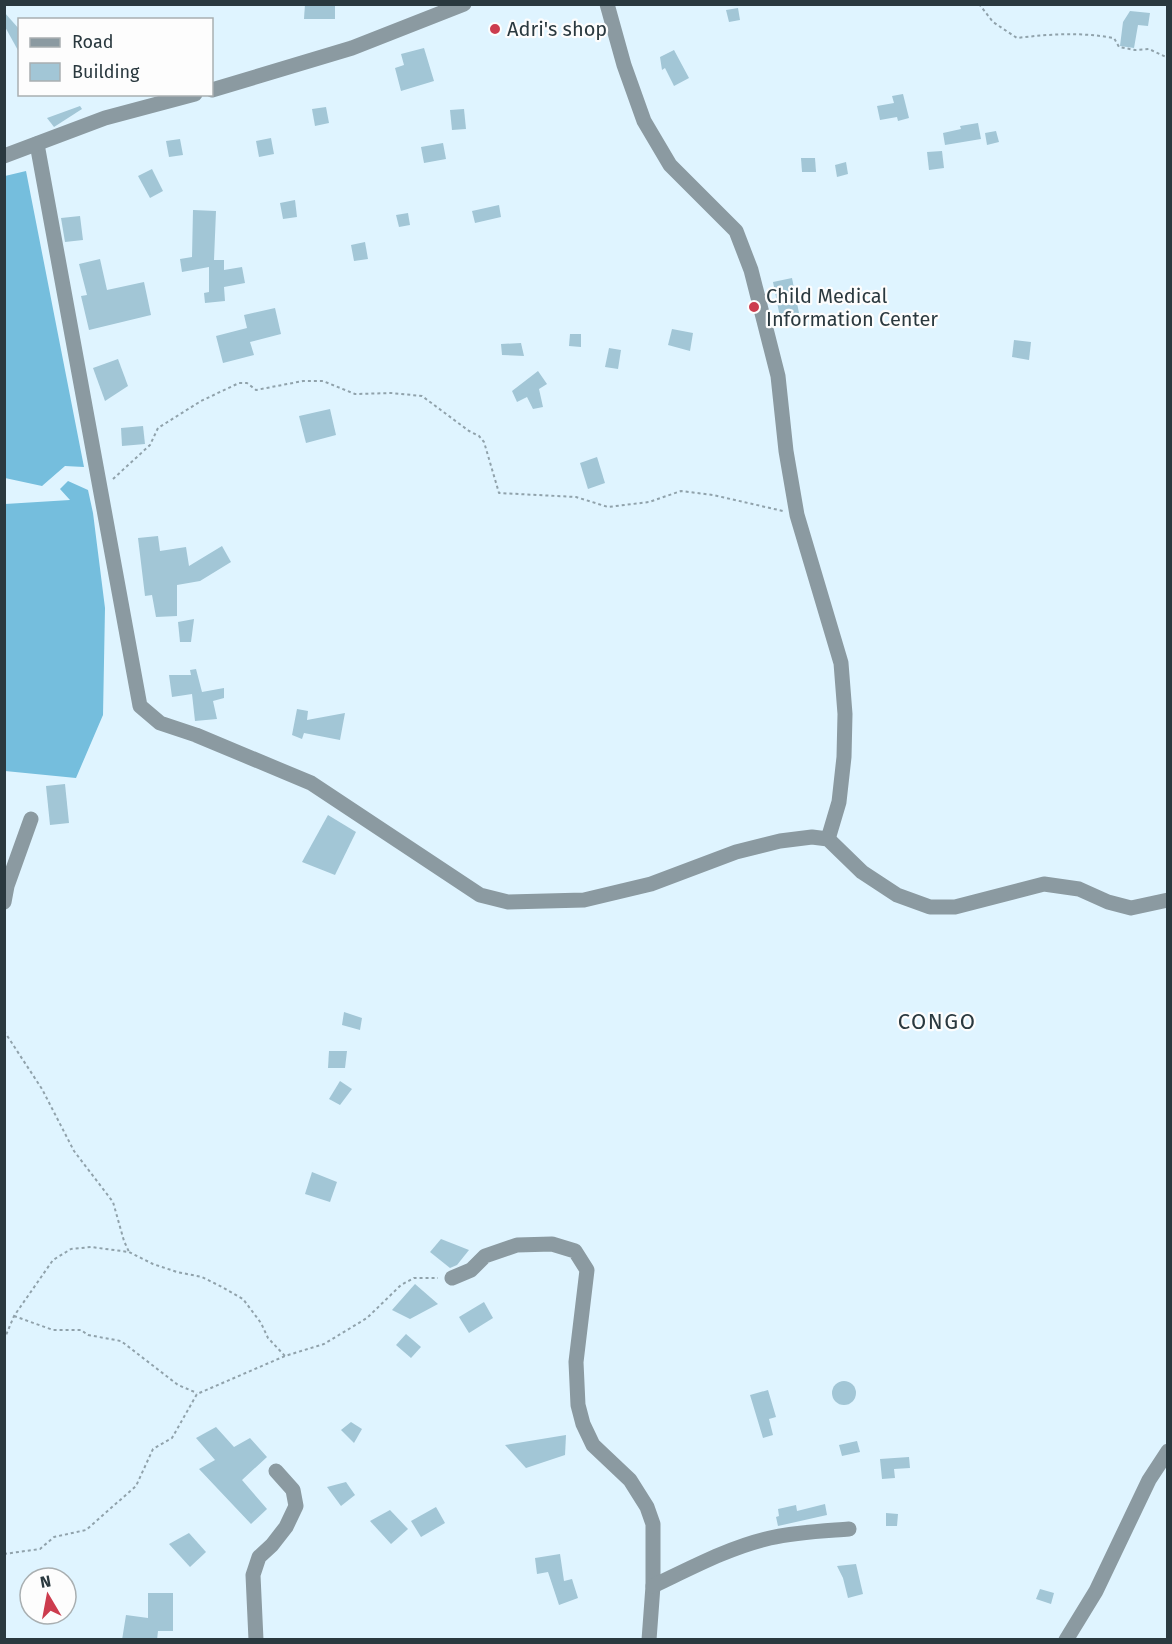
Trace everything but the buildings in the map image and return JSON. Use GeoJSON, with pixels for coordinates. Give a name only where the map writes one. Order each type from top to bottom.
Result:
{"type":"FeatureCollection","features":[{"type":"Feature","properties":{"kind":"street"},"geometry":{"type":"LineString","coordinates":[[213,90],[352,48],[464,4]]}},
{"type":"Feature","properties":{"kind":"street"},"geometry":{"type":"LineString","coordinates":[[607,4],[624,65],[644,121],[670,165],[736,231],[751,270],[778,376],[786,451],[797,515],[841,663],[846,714],[844,757],[839,802],[828,839]]}},
{"type":"Feature","properties":{"kind":"street"},"geometry":{"type":"LineString","coordinates":[[4,156],[105,118],[188,96]]}},
{"type":"Feature","properties":{"kind":"street"},"geometry":{"type":"LineString","coordinates":[[37,144],[140,706],[160,723],[206,739],[311,783],[480,895],[508,902],[584,900],[651,884],[736,852],[780,841],[812,837],[828,839],[862,872],[897,895],[930,907],[955,907],[1044,884],[1079,889],[1108,902],[1131,908],[1167,900]]}},
{"type":"Feature","properties":{"kind":"street"},"geometry":{"type":"LineString","coordinates":[[4,902],[7,886],[31,819]]}},
{"type":"Feature","properties":{"kind":"street"},"geometry":{"type":"LineString","coordinates":[[452,1278],[471,1270],[485,1256],[518,1245],[552,1244],[575,1251],[587,1270],[576,1362],[578,1405],[583,1424],[593,1445],[630,1480],[647,1507],[653,1524],[653,1586],[649,1640]]}},
{"type":"Feature","properties":{"kind":"street"},"geometry":{"type":"LineString","coordinates":[[1066,1640],[1096,1592],[1149,1480],[1167,1451]]}},
{"type":"Feature","properties":{"kind":"street"},"geometry":{"type":"LineString","coordinates":[[256,1640],[253,1575],[259,1557],[286,1527],[296,1506],[293,1490],[276,1470]]}},
{"type":"Feature","properties":{"kind":"street"},"geometry":{"type":"LineString","coordinates":[[653,1586],[707,1561],[768,1539],[849,1529]]}},
{"type":"Feature","properties":{"kind":"path"},"geometry":{"type":"LineString","coordinates":[[979,4],[993,22],[1017,38],[1058,33],[1087,33],[1114,39],[1119,47],[1135,50],[1149,49],[1167,58]]}},
{"type":"Feature","properties":{"kind":"path"},"geometry":{"type":"LineString","coordinates":[[100,487],[118,476],[144,452],[158,428],[201,401],[239,383],[247,383],[256,390],[303,381],[323,381],[355,394],[391,393],[422,396],[479,436],[484,442],[499,494],[576,497],[608,507],[649,502],[681,491],[758,504],[797,515]]}},
{"type":"Feature","properties":{"kind":"path"},"geometry":{"type":"LineString","coordinates":[[4,1031],[42,1089],[74,1151],[113,1202],[129,1252]]}},
{"type":"Feature","properties":{"kind":"path"},"geometry":{"type":"LineString","coordinates":[[4,1340],[14,1316],[53,1260],[72,1249],[91,1247],[129,1252],[153,1264],[202,1277],[243,1299],[261,1323],[268,1338],[285,1356]]}},
{"type":"Feature","properties":{"kind":"path"},"geometry":{"type":"LineString","coordinates":[[4,1554],[40,1549],[54,1537],[86,1530],[136,1486],[153,1449],[172,1438],[197,1394],[285,1356],[324,1344],[367,1318],[401,1285],[414,1278],[452,1278]]}},
{"type":"Feature","properties":{"kind":"path"},"geometry":{"type":"LineString","coordinates":[[14,1316],[53,1330],[81,1330],[88,1335],[121,1341],[178,1385],[197,1394]]}},
{"type":"Feature","properties":{"kind":"shaded area"},"geometry":{"type":"Polygon","coordinates":[[[26,171],[84,467],[65,466],[42,486],[5,478],[5,176],[26,171]]]}},
{"type":"Feature","properties":{"kind":"shaded area"},"geometry":{"type":"Polygon","coordinates":[[[68,481],[88,490],[105,608],[103,715],[76,778],[5,771],[5,504],[70,500],[60,489],[68,481]]]}},
{"type":"Feature","properties":{"kind":"place","name":"Adri's shop"},"geometry":{"type":"Point","coordinates":[495,29]}},
{"type":"Feature","properties":{"kind":"place","name":"Child Medical Information Center"},"geometry":{"type":"Point","coordinates":[754,307]}},
{"type":"Feature","properties":{"kind":"district","name":"CONGO"},"geometry":{"type":"Point","coordinates":[937,1021]}}]}
